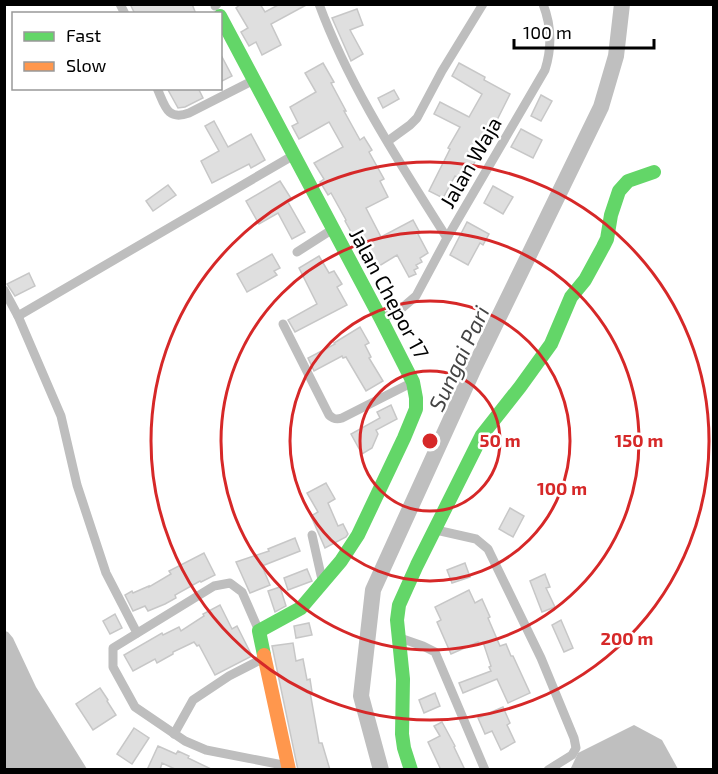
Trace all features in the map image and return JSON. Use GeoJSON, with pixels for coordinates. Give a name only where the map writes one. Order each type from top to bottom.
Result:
{"type":"FeatureCollection","features":[{"type":"Feature","properties":{"kind":"street"},"geometry":{"type":"LineString","coordinates":[[320,4],[327,26],[366,105],[447,238]]}},
{"type":"Feature","properties":{"kind":"street"},"geometry":{"type":"LineString","coordinates":[[387,141],[417,118],[442,71],[483,4]]}},
{"type":"Feature","properties":{"kind":"street","name":"Jalan Waja"},"geometry":{"type":"LineString","coordinates":[[381,318],[402,308],[416,296],[447,238],[545,70],[550,55],[551,40],[543,4]]}},
{"type":"Feature","properties":{"kind":"street","name":"Jalan Chepor 17"},"geometry":{"type":"LineString","coordinates":[[222,19],[381,318],[413,382],[416,398],[416,409],[404,438],[357,535],[341,561],[296,612],[259,630]]}},
{"type":"Feature","properties":{"kind":"street"},"geometry":{"type":"LineString","coordinates":[[158,90],[167,110],[173,115],[181,116],[254,80]]}},
{"type":"Feature","properties":{"kind":"street"},"geometry":{"type":"LineString","coordinates":[[18,316],[294,155]]}},
{"type":"Feature","properties":{"kind":"street"},"geometry":{"type":"LineString","coordinates":[[411,770],[402,734],[403,679],[397,620],[399,605],[482,435],[551,344],[571,297],[585,280],[603,248],[619,191],[628,181],[654,172]]}},
{"type":"Feature","properties":{"kind":"street"},"geometry":{"type":"LineString","coordinates":[[297,252],[333,229]]}},
{"type":"Feature","properties":{"kind":"street"},"geometry":{"type":"LineString","coordinates":[[4,290],[18,316],[61,416],[77,485],[106,573],[137,633]]}},
{"type":"Feature","properties":{"kind":"street"},"geometry":{"type":"LineString","coordinates":[[283,324],[332,418],[342,418],[413,382]]}},
{"type":"Feature","properties":{"kind":"street"},"geometry":{"type":"LineString","coordinates":[[436,530],[476,539],[488,549],[541,658],[576,748],[572,755],[548,770]]}},
{"type":"Feature","properties":{"kind":"street"},"geometry":{"type":"LineString","coordinates":[[312,535],[323,584]]}},
{"type":"Feature","properties":{"kind":"street"},"geometry":{"type":"LineString","coordinates":[[230,583],[242,592],[259,630],[288,768],[206,750],[185,741],[135,707],[113,667],[113,648],[214,586],[230,583]]}},
{"type":"Feature","properties":{"kind":"street"},"geometry":{"type":"LineString","coordinates":[[399,638],[435,652],[486,770]]}},
{"type":"Feature","properties":{"kind":"street"},"geometry":{"type":"LineString","coordinates":[[174,734],[193,700],[229,676],[264,658]]}},
{"type":"Feature","properties":{"kind":"shaded area"},"geometry":{"type":"Polygon","coordinates":[[[5,631],[13,638],[36,687],[87,769],[5,769],[5,631]]]}},
{"type":"Feature","properties":{"kind":"shaded area"},"geometry":{"type":"Polygon","coordinates":[[[634,725],[662,740],[678,769],[570,770],[578,753],[634,725]]]}},
{"type":"Feature","properties":{"kind":"building"},"geometry":{"type":"Polygon","coordinates":[[[130,4],[192,4],[195,12],[134,12],[130,4]]]}},
{"type":"Feature","properties":{"kind":"building"},"geometry":{"type":"Polygon","coordinates":[[[241,4],[260,4],[265,12],[280,4],[308,4],[271,24],[281,45],[262,55],[256,42],[249,46],[241,32],[248,28],[236,8],[241,4]]]}},
{"type":"Feature","properties":{"kind":"building"},"geometry":{"type":"Polygon","coordinates":[[[357,9],[363,25],[350,30],[363,54],[351,61],[332,18],[357,9]]]}},
{"type":"Feature","properties":{"kind":"building"},"geometry":{"type":"Polygon","coordinates":[[[222,57],[232,76],[222,81],[222,57]]]}},
{"type":"Feature","properties":{"kind":"building"},"geometry":{"type":"Polygon","coordinates":[[[323,63],[334,82],[331,83],[346,111],[344,111],[360,140],[364,137],[372,150],[369,152],[384,179],[380,181],[388,197],[366,208],[381,237],[413,220],[420,233],[418,234],[428,253],[420,258],[422,262],[416,265],[418,268],[414,270],[416,274],[409,277],[397,255],[371,271],[331,193],[328,195],[320,182],[324,179],[314,163],[343,147],[329,122],[299,139],[292,126],[298,123],[290,107],[316,92],[305,73],[323,63]]]}},
{"type":"Feature","properties":{"kind":"building"},"geometry":{"type":"Polygon","coordinates":[[[459,63],[510,94],[464,181],[455,176],[443,198],[429,191],[460,127],[434,114],[440,102],[469,117],[482,94],[452,76],[459,63]]]}},
{"type":"Feature","properties":{"kind":"building"},"geometry":{"type":"Polygon","coordinates":[[[168,90],[199,90],[203,98],[178,108],[168,90]]]}},
{"type":"Feature","properties":{"kind":"building"},"geometry":{"type":"Polygon","coordinates":[[[394,90],[399,99],[383,108],[378,98],[394,90]]]}},
{"type":"Feature","properties":{"kind":"building"},"geometry":{"type":"Polygon","coordinates":[[[541,95],[552,101],[541,121],[531,116],[541,95]]]}},
{"type":"Feature","properties":{"kind":"building"},"geometry":{"type":"Polygon","coordinates":[[[214,121],[228,147],[251,134],[265,160],[251,168],[249,164],[212,183],[201,161],[219,151],[205,126],[214,121]]]}},
{"type":"Feature","properties":{"kind":"building"},"geometry":{"type":"Polygon","coordinates":[[[521,129],[542,140],[533,158],[511,147],[521,129]]]}},
{"type":"Feature","properties":{"kind":"building"},"geometry":{"type":"Polygon","coordinates":[[[280,181],[292,200],[288,202],[305,232],[292,239],[278,213],[259,224],[246,201],[280,181]]]}},
{"type":"Feature","properties":{"kind":"building"},"geometry":{"type":"Polygon","coordinates":[[[168,185],[176,195],[153,211],[146,201],[168,185]]]}},
{"type":"Feature","properties":{"kind":"building"},"geometry":{"type":"Polygon","coordinates":[[[493,186],[513,197],[503,214],[484,203],[493,186]]]}},
{"type":"Feature","properties":{"kind":"building"},"geometry":{"type":"Polygon","coordinates":[[[467,222],[489,234],[483,245],[480,243],[468,265],[450,255],[467,222]]]}},
{"type":"Feature","properties":{"kind":"building"},"geometry":{"type":"Polygon","coordinates":[[[272,254],[280,268],[274,271],[277,275],[247,292],[237,274],[272,254]]]}},
{"type":"Feature","properties":{"kind":"building"},"geometry":{"type":"Polygon","coordinates":[[[319,256],[329,273],[334,271],[342,284],[337,287],[347,305],[295,332],[288,320],[317,304],[299,268],[319,256]]]}},
{"type":"Feature","properties":{"kind":"building"},"geometry":{"type":"Polygon","coordinates":[[[29,273],[35,286],[15,296],[7,284],[29,273]]]}},
{"type":"Feature","properties":{"kind":"building"},"geometry":{"type":"Polygon","coordinates":[[[360,327],[369,343],[365,345],[371,357],[369,358],[383,381],[366,391],[346,357],[342,356],[314,371],[308,358],[335,344],[360,327]]]}},
{"type":"Feature","properties":{"kind":"building"},"geometry":{"type":"Polygon","coordinates":[[[391,405],[397,419],[376,430],[378,434],[372,448],[362,454],[351,434],[380,418],[377,412],[391,405]]]}},
{"type":"Feature","properties":{"kind":"building"},"geometry":{"type":"Polygon","coordinates":[[[326,483],[335,499],[328,503],[338,526],[343,524],[348,534],[325,548],[311,516],[318,512],[307,493],[326,483]]]}},
{"type":"Feature","properties":{"kind":"building"},"geometry":{"type":"Polygon","coordinates":[[[510,508],[524,516],[513,537],[499,529],[510,508]]]}},
{"type":"Feature","properties":{"kind":"building"},"geometry":{"type":"Polygon","coordinates":[[[295,538],[300,551],[262,566],[270,585],[250,593],[236,562],[269,551],[268,549],[295,538]]]}},
{"type":"Feature","properties":{"kind":"building"},"geometry":{"type":"Polygon","coordinates":[[[204,553],[215,575],[175,595],[176,598],[165,604],[148,611],[145,606],[133,611],[125,595],[149,587],[171,574],[169,571],[204,553]]]}},
{"type":"Feature","properties":{"kind":"building"},"geometry":{"type":"Polygon","coordinates":[[[465,563],[470,577],[452,583],[447,570],[465,563]]]}},
{"type":"Feature","properties":{"kind":"building"},"geometry":{"type":"Polygon","coordinates":[[[307,569],[312,581],[288,590],[284,578],[307,569]]]}},
{"type":"Feature","properties":{"kind":"building"},"geometry":{"type":"Polygon","coordinates":[[[545,574],[550,587],[546,588],[555,607],[542,612],[530,581],[545,574]]]}},
{"type":"Feature","properties":{"kind":"building"},"geometry":{"type":"Polygon","coordinates":[[[280,587],[286,606],[275,612],[268,591],[280,587]]]}},
{"type":"Feature","properties":{"kind":"building"},"geometry":{"type":"Polygon","coordinates":[[[469,590],[475,603],[482,599],[500,646],[506,644],[530,693],[508,703],[497,679],[463,693],[459,683],[491,671],[489,667],[491,666],[483,642],[451,654],[437,622],[441,620],[435,607],[469,590]]]}},
{"type":"Feature","properties":{"kind":"building"},"geometry":{"type":"Polygon","coordinates":[[[220,605],[232,629],[237,626],[252,656],[215,675],[199,645],[197,646],[194,642],[157,663],[155,659],[133,671],[124,655],[162,633],[163,635],[179,627],[181,631],[204,616],[203,614],[220,605]]]}},
{"type":"Feature","properties":{"kind":"building"},"geometry":{"type":"Polygon","coordinates":[[[115,614],[122,628],[110,634],[103,621],[115,614]]]}},
{"type":"Feature","properties":{"kind":"building"},"geometry":{"type":"Polygon","coordinates":[[[561,620],[573,648],[564,652],[552,625],[561,620]]]}},
{"type":"Feature","properties":{"kind":"building"},"geometry":{"type":"Polygon","coordinates":[[[309,623],[312,635],[296,638],[294,626],[309,623]]]}},
{"type":"Feature","properties":{"kind":"building"},"geometry":{"type":"Polygon","coordinates":[[[293,643],[296,661],[303,659],[307,680],[310,679],[312,692],[310,692],[319,743],[322,743],[330,770],[298,770],[272,646],[293,643]]]}},
{"type":"Feature","properties":{"kind":"building"},"geometry":{"type":"Polygon","coordinates":[[[100,688],[116,715],[93,730],[76,704],[100,688]]]}},
{"type":"Feature","properties":{"kind":"building"},"geometry":{"type":"Polygon","coordinates":[[[435,693],[440,706],[424,713],[419,700],[435,693]]]}},
{"type":"Feature","properties":{"kind":"building"},"geometry":{"type":"Polygon","coordinates":[[[503,707],[510,723],[507,725],[515,742],[501,750],[492,731],[485,734],[478,718],[503,707]]]}},
{"type":"Feature","properties":{"kind":"building"},"geometry":{"type":"Polygon","coordinates":[[[442,722],[465,770],[441,770],[428,742],[440,736],[434,726],[442,722]]]}},
{"type":"Feature","properties":{"kind":"building"},"geometry":{"type":"Polygon","coordinates":[[[134,728],[149,738],[132,764],[117,754],[134,728]]]}},
{"type":"Feature","properties":{"kind":"building"},"geometry":{"type":"Polygon","coordinates":[[[158,746],[176,754],[178,751],[213,770],[177,770],[162,763],[160,770],[147,770],[158,746]]]}},
{"type":"Feature","properties":{"kind":"waterway","name":"Sungai Pari"},"geometry":{"type":"LineString","coordinates":[[381,770],[361,696],[373,590],[474,368],[601,107],[616,56],[622,4]]}},
{"type":"Feature","properties":{"kind":"traffic: fast"},"geometry":{"type":"LineString","coordinates":[[222,20],[381,319],[413,382],[416,398],[416,409],[404,438],[358,535],[341,561],[301,608],[259,631],[264,655]]}},
{"type":"Feature","properties":{"kind":"traffic: fast"},"geometry":{"type":"LineString","coordinates":[[411,770],[402,734],[403,679],[397,620],[399,605],[482,435],[551,344],[571,297],[585,280],[603,247],[619,191],[628,181],[654,172]]}},
{"type":"Feature","properties":{"kind":"traffic: slow"},"geometry":{"type":"LineString","coordinates":[[264,655],[289,770]]}}]}
